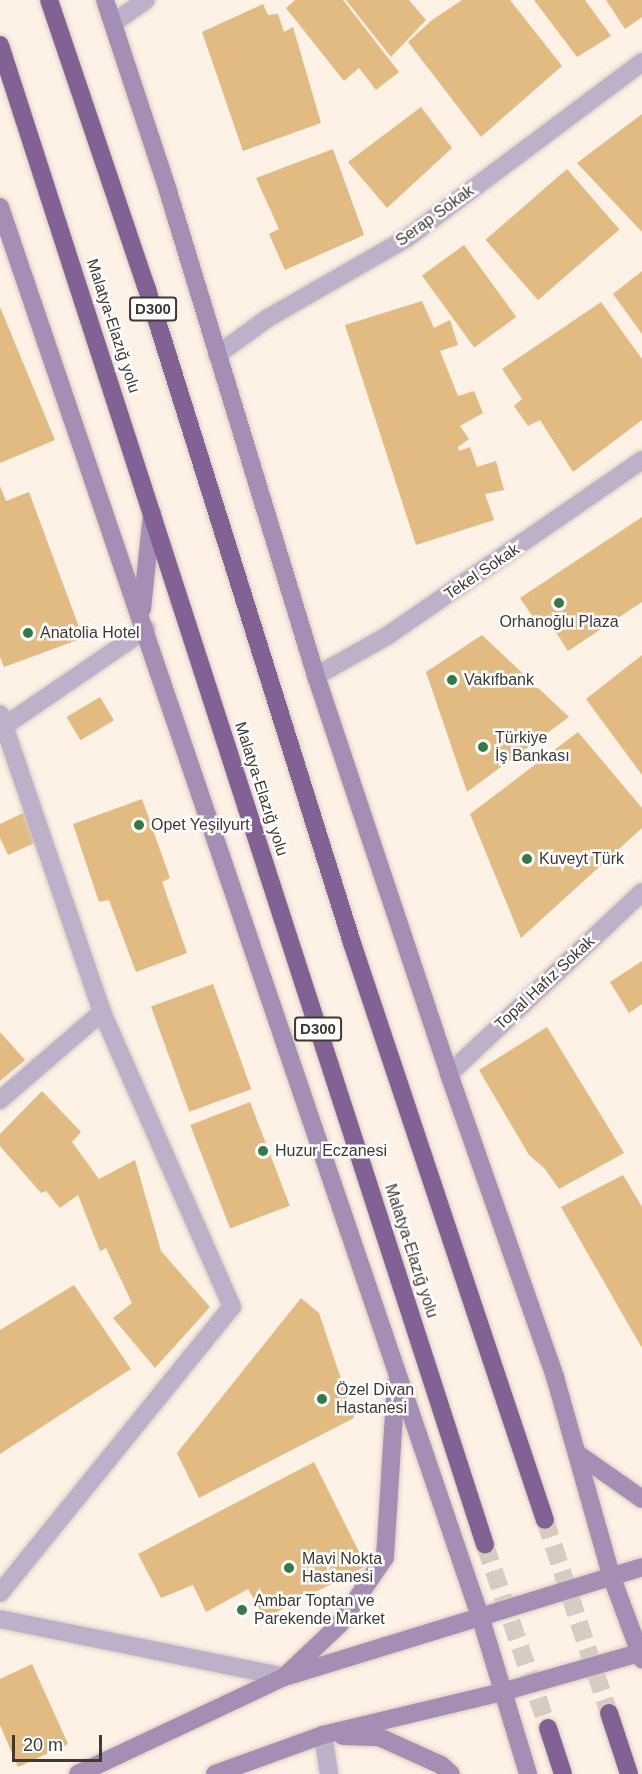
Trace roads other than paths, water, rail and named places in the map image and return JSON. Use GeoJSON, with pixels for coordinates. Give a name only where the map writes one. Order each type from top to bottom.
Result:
{"type":"FeatureCollection","features":[{"type":"Feature","properties":{"kind":"highway","name":"D300"},"geometry":{"type":"LineString","coordinates":[[49,0],[146,286],[249,620],[545,1520]]}},
{"type":"Feature","properties":{"kind":"highway","name":"Malatya-Elazığ yolu"},"geometry":{"type":"LineString","coordinates":[[0,45],[485,1545]]}},
{"type":"Feature","properties":{"kind":"highway"},"geometry":{"type":"LineString","coordinates":[[609,1713],[629,1774]]}},
{"type":"Feature","properties":{"kind":"highway"},"geometry":{"type":"LineString","coordinates":[[548,1728],[563,1774]]}},
{"type":"Feature","properties":{"kind":"main road"},"geometry":{"type":"LineString","coordinates":[[105,0],[168,191],[316,676],[449,1074],[555,1377],[610,1575],[641,1654],[502,1692],[323,1735],[215,1774]]}},
{"type":"Feature","properties":{"kind":"main road"},"geometry":{"type":"LineString","coordinates":[[0,207],[144,621],[397,1377],[481,1619],[528,1774]]}},
{"type":"Feature","properties":{"kind":"main road"},"geometry":{"type":"LineString","coordinates":[[144,621],[152,513]]}},
{"type":"Feature","properties":{"kind":"main road"},"geometry":{"type":"LineString","coordinates":[[284,1677],[339,1625],[385,1557],[397,1377]]}},
{"type":"Feature","properties":{"kind":"main road"},"geometry":{"type":"LineString","coordinates":[[578,1454],[642,1499]]}},
{"type":"Feature","properties":{"kind":"main road"},"geometry":{"type":"LineString","coordinates":[[78,1774],[284,1677],[481,1619],[610,1575],[642,1567]]}},
{"type":"Feature","properties":{"kind":"main road"},"geometry":{"type":"LineString","coordinates":[[323,1735],[379,1737],[451,1774]]}},
{"type":"Feature","properties":{"kind":"street"},"geometry":{"type":"LineString","coordinates":[[112,23],[146,0]]}},
{"type":"Feature","properties":{"kind":"street","name":"Serap Sokak"},"geometry":{"type":"LineString","coordinates":[[217,355],[268,318],[407,238],[642,62]]}},
{"type":"Feature","properties":{"kind":"street","name":"Tekel Sokak"},"geometry":{"type":"LineString","coordinates":[[316,676],[387,636],[642,460]]}},
{"type":"Feature","properties":{"kind":"street"},"geometry":{"type":"LineString","coordinates":[[0,1593],[232,1307],[102,1012],[2,722],[144,621]]}},
{"type":"Feature","properties":{"kind":"street","name":"Topal Hafız Sokak"},"geometry":{"type":"LineString","coordinates":[[449,1074],[642,892]]}},
{"type":"Feature","properties":{"kind":"street"},"geometry":{"type":"LineString","coordinates":[[0,1100],[102,1012]]}},
{"type":"Feature","properties":{"kind":"street"},"geometry":{"type":"LineString","coordinates":[[0,1619],[284,1677]]}},
{"type":"Feature","properties":{"kind":"street"},"geometry":{"type":"LineString","coordinates":[[323,1735],[329,1774]]}},
{"type":"Feature","properties":{"kind":"tunnel"},"geometry":{"type":"LineString","coordinates":[[545,1520],[609,1713]]}},
{"type":"Feature","properties":{"kind":"tunnel"},"geometry":{"type":"LineString","coordinates":[[485,1545],[548,1728]]}},
{"type":"Feature","properties":{"kind":"place","name":"Orhanoğlu Plaza"},"geometry":{"type":"Point","coordinates":[559,603]}},
{"type":"Feature","properties":{"kind":"place","name":"Anatolia Hotel"},"geometry":{"type":"Point","coordinates":[28,633]}},
{"type":"Feature","properties":{"kind":"place","name":"Vakıfbank"},"geometry":{"type":"Point","coordinates":[452,680]}},
{"type":"Feature","properties":{"kind":"place","name":"Türkiye İş Bankası"},"geometry":{"type":"Point","coordinates":[483,747]}},
{"type":"Feature","properties":{"kind":"place","name":"Opet Yeşilyurt"},"geometry":{"type":"Point","coordinates":[139,825]}},
{"type":"Feature","properties":{"kind":"place","name":"Kuveyt Türk"},"geometry":{"type":"Point","coordinates":[527,859]}},
{"type":"Feature","properties":{"kind":"place","name":"Huzur Eczanesi"},"geometry":{"type":"Point","coordinates":[263,1151]}},
{"type":"Feature","properties":{"kind":"place","name":"Özel Divan Hastanesi"},"geometry":{"type":"Point","coordinates":[322,1399]}},
{"type":"Feature","properties":{"kind":"place","name":"Mavi Nokta Hastanesi"},"geometry":{"type":"Point","coordinates":[289,1568]}},
{"type":"Feature","properties":{"kind":"place","name":"Ambar Toptan ve Parekende Market"},"geometry":{"type":"Point","coordinates":[242,1610]}}]}
